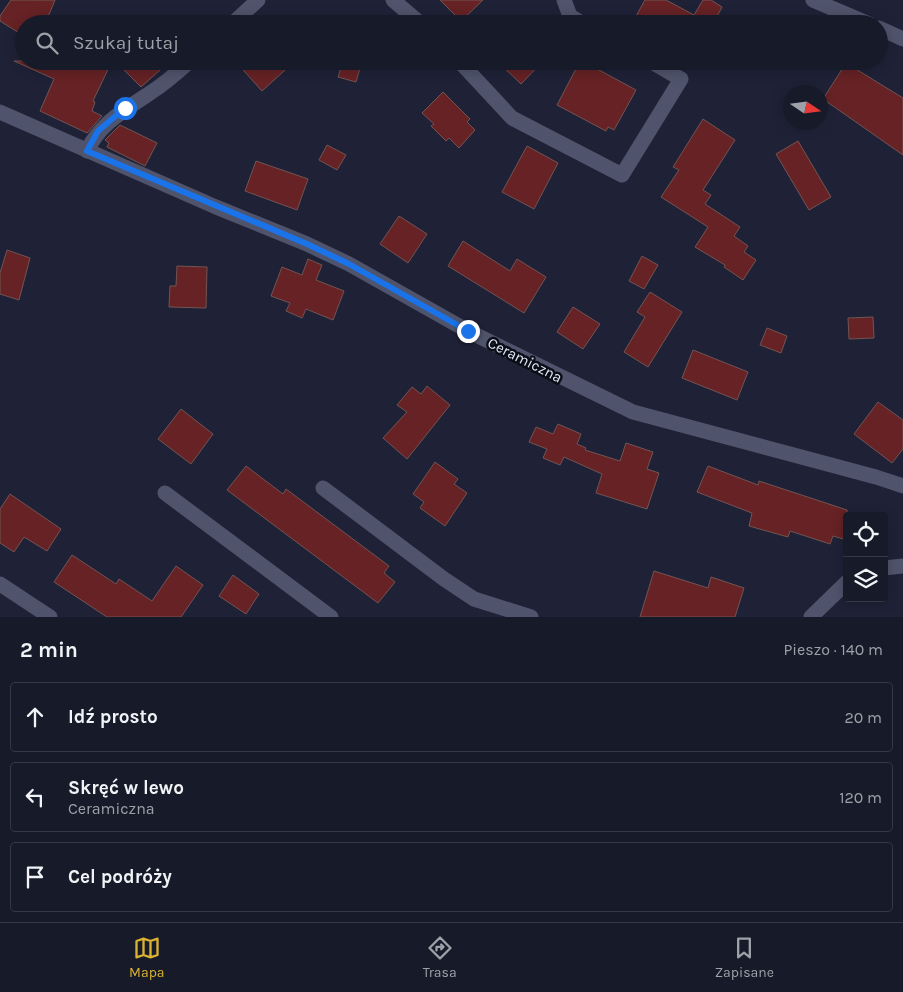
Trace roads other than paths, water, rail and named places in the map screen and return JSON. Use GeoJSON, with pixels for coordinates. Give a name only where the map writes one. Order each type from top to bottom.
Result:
{"type":"FeatureCollection","features":[{"type":"Feature","properties":{"kind":"street"},"geometry":{"type":"LineString","coordinates":[[242,15],[258,0]]}},
{"type":"Feature","properties":{"kind":"street"},"geometry":{"type":"LineString","coordinates":[[393,0],[410,15]]}},
{"type":"Feature","properties":{"kind":"street"},"geometry":{"type":"LineString","coordinates":[[564,0],[570,15]]}},
{"type":"Feature","properties":{"kind":"street"},"geometry":{"type":"LineString","coordinates":[[814,0],[848,15]]}},
{"type":"Feature","properties":{"kind":"street"},"geometry":{"type":"LineString","coordinates":[[888,32],[903,39]]}},
{"type":"Feature","properties":{"kind":"street"},"geometry":{"type":"LineString","coordinates":[[87,151],[98,131],[125,108],[180,70]]}},
{"type":"Feature","properties":{"kind":"street"},"geometry":{"type":"LineString","coordinates":[[467,70],[512,118],[622,175],[681,79],[666,70]]}},
{"type":"Feature","properties":{"kind":"street","name":"Ceramiczna"},"geometry":{"type":"LineString","coordinates":[[0,112],[332,256],[468,331],[633,412],[903,486]]}},
{"type":"Feature","properties":{"kind":"street"},"geometry":{"type":"LineString","coordinates":[[323,488],[444,579],[474,599],[531,617]]}},
{"type":"Feature","properties":{"kind":"street"},"geometry":{"type":"LineString","coordinates":[[165,493],[331,617]]}},
{"type":"Feature","properties":{"kind":"street"},"geometry":{"type":"LineString","coordinates":[[888,568],[903,566]]}},
{"type":"Feature","properties":{"kind":"street"},"geometry":{"type":"LineString","coordinates":[[0,584],[50,617]]}},
{"type":"Feature","properties":{"kind":"street"},"geometry":{"type":"LineString","coordinates":[[811,617],[843,586]]}}]}
